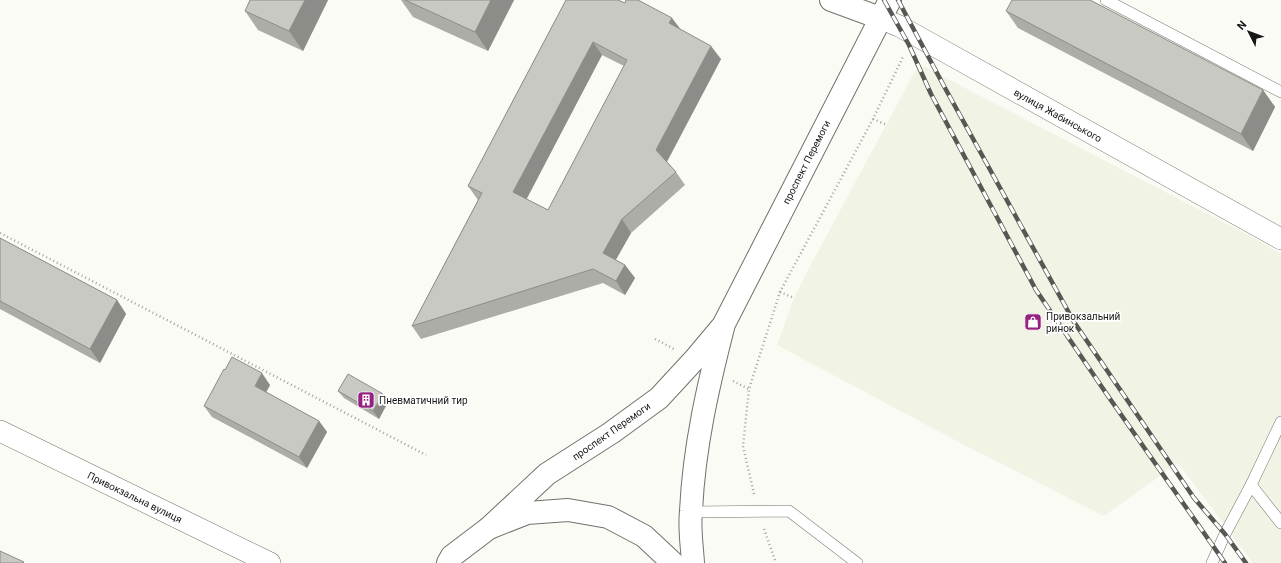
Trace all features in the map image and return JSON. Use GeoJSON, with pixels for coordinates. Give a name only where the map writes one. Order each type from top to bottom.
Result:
{"type":"FeatureCollection","features":[{"type":"Feature","properties":{"kind":"main road","name":"вулиця Жабинського"},"geometry":{"type":"LineString","coordinates":[[830,0],[885,9]]}},
{"type":"Feature","properties":{"kind":"main road","name":"проспект Перемоги"},"geometry":{"type":"LineString","coordinates":[[693,563],[690,512],[699,435],[712,370],[724,324],[885,9]]}},
{"type":"Feature","properties":{"kind":"main road","name":"проспект Перемоги"},"geometry":{"type":"LineString","coordinates":[[489,528],[547,474],[611,433],[659,398],[695,359],[724,324]]}},
{"type":"Feature","properties":{"kind":"main road"},"geometry":{"type":"LineString","coordinates":[[448,563],[452,556],[489,528],[527,513],[568,510],[608,517],[644,536],[673,563]]}},
{"type":"Feature","properties":{"kind":"street","name":"вулиця Жабинського"},"geometry":{"type":"LineString","coordinates":[[885,9],[899,26],[1281,239]]}},
{"type":"Feature","properties":{"kind":"street","name":"Привокзальна вулиця"},"geometry":{"type":"LineString","coordinates":[[0,431],[270,563]]}},
{"type":"Feature","properties":{"kind":"lane"},"geometry":{"type":"LineString","coordinates":[[1106,0],[1281,92]]}},
{"type":"Feature","properties":{"kind":"lane"},"geometry":{"type":"LineString","coordinates":[[1212,563],[1281,422]]}},
{"type":"Feature","properties":{"kind":"lane"},"geometry":{"type":"LineString","coordinates":[[1251,485],[1277,515],[1281,523]]}},
{"type":"Feature","properties":{"kind":"lane"},"geometry":{"type":"LineString","coordinates":[[690,512],[789,511],[857,563]]}},
{"type":"Feature","properties":{"kind":"path"},"geometry":{"type":"LineString","coordinates":[[776,563],[759,511],[743,446],[749,389],[780,292],[874,119],[903,57]]}},
{"type":"Feature","properties":{"kind":"path"},"geometry":{"type":"LineString","coordinates":[[874,119],[886,125]]}},
{"type":"Feature","properties":{"kind":"path"},"geometry":{"type":"LineString","coordinates":[[0,233],[426,455]]}},
{"type":"Feature","properties":{"kind":"path"},"geometry":{"type":"LineString","coordinates":[[780,292],[794,298]]}},
{"type":"Feature","properties":{"kind":"shaded area","name":"Привокзальний ринок"},"geometry":{"type":"Polygon","coordinates":[[[919,64],[1252,237],[1281,254],[1281,563],[1253,563],[1178,463],[1104,516],[968,447],[777,345],[794,298],[807,272],[919,64]]]}},
{"type":"Feature","properties":{"kind":"building"},"geometry":{"type":"Polygon","coordinates":[[[250,0],[305,0],[289,31],[245,11],[250,0]]]}},
{"type":"Feature","properties":{"kind":"building"},"geometry":{"type":"Polygon","coordinates":[[[405,0],[491,0],[475,32],[405,0]]]}},
{"type":"Feature","properties":{"kind":"building"},"geometry":{"type":"Polygon","coordinates":[[[566,0],[618,0],[625,3],[626,0],[638,0],[672,18],[669,23],[711,46],[656,150],[676,172],[622,219],[603,253],[625,265],[616,281],[593,269],[412,326],[482,193],[468,186],[566,0]],[[593,42],[513,192],[548,210],[627,60],[593,42]]]}},
{"type":"Feature","properties":{"kind":"building"},"geometry":{"type":"Polygon","coordinates":[[[1012,0],[1090,0],[1263,90],[1241,134],[1006,11],[1012,0]]]}},
{"type":"Feature","properties":{"kind":"building"},"geometry":{"type":"Polygon","coordinates":[[[0,238],[117,300],[90,349],[0,301],[0,238]]]}},
{"type":"Feature","properties":{"kind":"building"},"geometry":{"type":"Polygon","coordinates":[[[232,357],[262,373],[255,386],[319,421],[299,457],[204,406],[232,357]]]}},
{"type":"Feature","properties":{"kind":"building","name":"Пневматичний тир"},"geometry":{"type":"Polygon","coordinates":[[[348,374],[383,394],[373,411],[338,391],[348,374]]]}},
{"type":"Feature","properties":{"kind":"building"},"geometry":{"type":"Polygon","coordinates":[[[0,551],[24,562],[0,563],[0,551]]]}},
{"type":"Feature","properties":{"kind":"railway"},"geometry":{"type":"LineString","coordinates":[[884,0],[909,45],[931,94],[1036,290],[1225,563]]}},
{"type":"Feature","properties":{"kind":"railway"},"geometry":{"type":"LineString","coordinates":[[898,0],[1074,322],[1194,498],[1225,534],[1246,563]]}},
{"type":"Feature","properties":{"kind":"place","name":"Привокзальний ринок"},"geometry":{"type":"Point","coordinates":[1033,322]}},
{"type":"Feature","properties":{"kind":"place","name":"Пневматичний тир"},"geometry":{"type":"Point","coordinates":[366,400]}}]}
